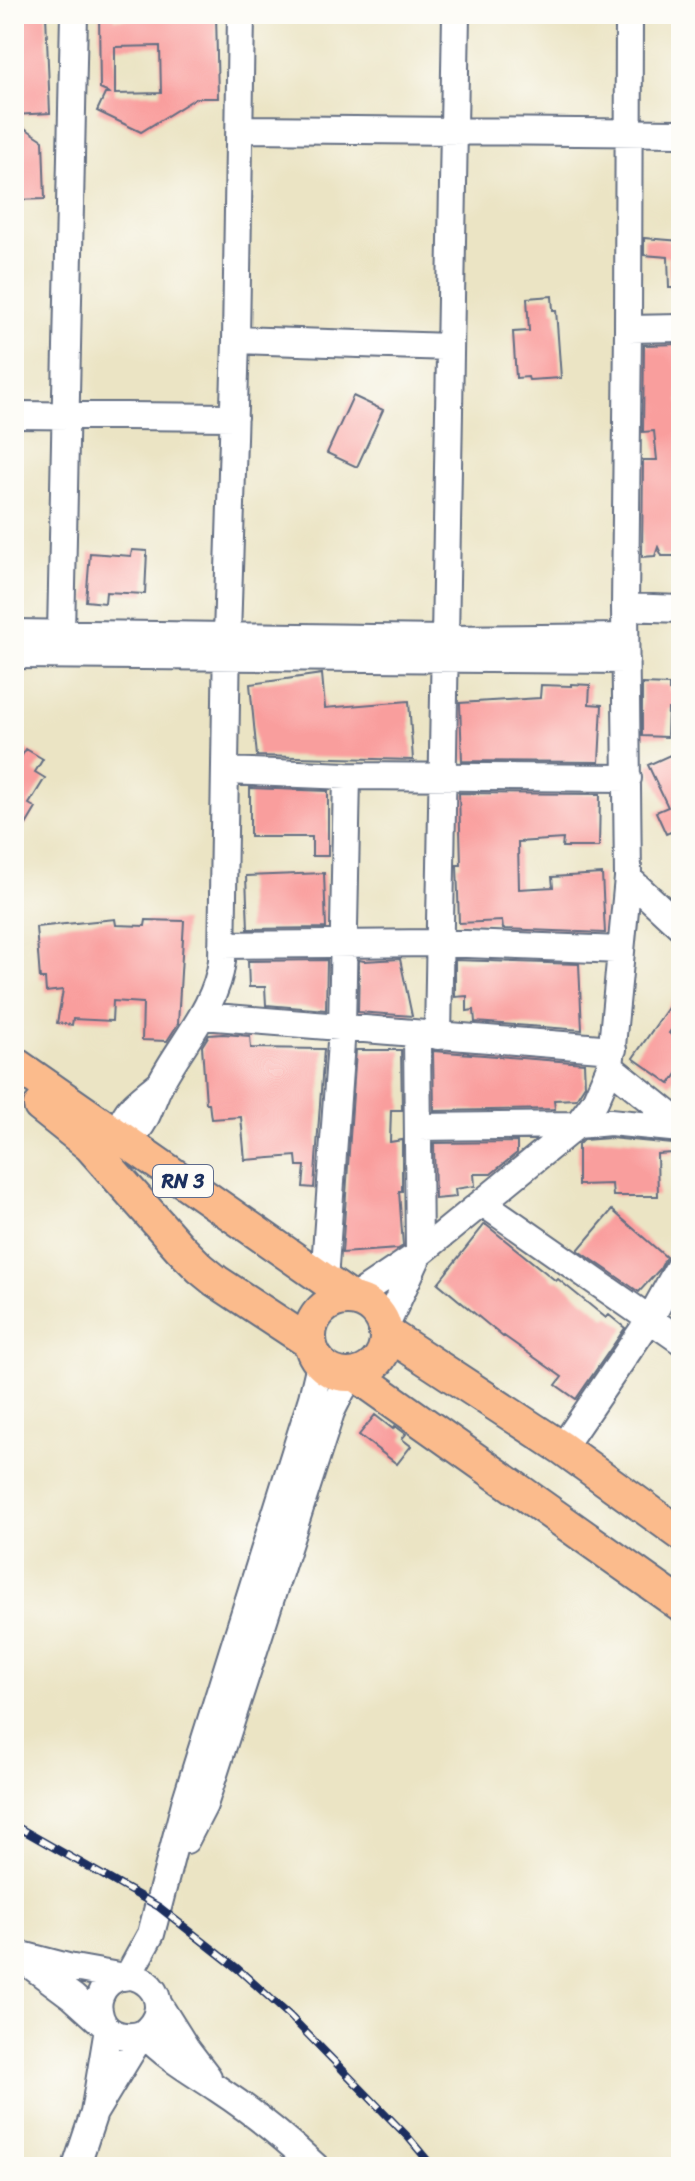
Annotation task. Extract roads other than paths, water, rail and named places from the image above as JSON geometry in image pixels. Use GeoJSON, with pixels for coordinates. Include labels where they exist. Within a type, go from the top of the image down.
{"type":"FeatureCollection","features":[{"type":"Feature","properties":{"kind":"main road","name":"RN 3"},"geometry":{"type":"LineString","coordinates":[[14,1063],[113,1149],[181,1249],[200,1268],[315,1354]]}},
{"type":"Feature","properties":{"kind":"main road","name":"RN 3"},"geometry":{"type":"LineString","coordinates":[[14,1088],[72,1130],[113,1149],[352,1299]]}},
{"type":"Feature","properties":{"kind":"main road"},"geometry":{"type":"LineString","coordinates":[[352,1299],[373,1309],[381,1318],[385,1344],[376,1363],[367,1371],[355,1375],[335,1374],[315,1354],[310,1331],[313,1320],[329,1304],[352,1299]]}},
{"type":"Feature","properties":{"kind":"main road"},"geometry":{"type":"LineString","coordinates":[[385,1330],[562,1448],[681,1534]]}},
{"type":"Feature","properties":{"kind":"main road"},"geometry":{"type":"LineString","coordinates":[[355,1375],[681,1605]]}},
{"type":"Feature","properties":{"kind":"street"},"geometry":{"type":"LineString","coordinates":[[61,633],[74,14]]}},
{"type":"Feature","properties":{"kind":"street"},"geometry":{"type":"LineString","coordinates":[[113,1149],[124,1115],[160,1083],[203,1016],[220,976],[241,14]]}},
{"type":"Feature","properties":{"kind":"street"},"geometry":{"type":"LineString","coordinates":[[385,1330],[419,1254],[418,1127],[439,943],[456,14]]}},
{"type":"Feature","properties":{"kind":"street"},"geometry":{"type":"LineString","coordinates":[[352,1299],[419,1254],[577,1125],[595,1101],[611,1058],[628,878],[625,607],[629,14]]}},
{"type":"Feature","properties":{"kind":"street"},"geometry":{"type":"LineString","coordinates":[[240,129],[681,133]]}},
{"type":"Feature","properties":{"kind":"street"},"geometry":{"type":"LineString","coordinates":[[628,329],[681,328]]}},
{"type":"Feature","properties":{"kind":"street"},"geometry":{"type":"LineString","coordinates":[[236,340],[450,347]]}},
{"type":"Feature","properties":{"kind":"street"},"geometry":{"type":"LineString","coordinates":[[14,415],[234,417]]}},
{"type":"Feature","properties":{"kind":"street"},"geometry":{"type":"LineString","coordinates":[[625,607],[681,609]]}},
{"type":"Feature","properties":{"kind":"street"},"geometry":{"type":"LineString","coordinates":[[14,633],[61,633],[227,646]]}},
{"type":"Feature","properties":{"kind":"street"},"geometry":{"type":"LineString","coordinates":[[14,655],[227,646],[626,648]]}},
{"type":"Feature","properties":{"kind":"street"},"geometry":{"type":"LineString","coordinates":[[226,771],[347,776],[628,778]]}},
{"type":"Feature","properties":{"kind":"street"},"geometry":{"type":"LineString","coordinates":[[324,1280],[342,1028],[347,776]]}},
{"type":"Feature","properties":{"kind":"street"},"geometry":{"type":"LineString","coordinates":[[628,878],[681,927]]}},
{"type":"Feature","properties":{"kind":"street"},"geometry":{"type":"LineString","coordinates":[[222,945],[439,943],[621,950]]}},
{"type":"Feature","properties":{"kind":"street"},"geometry":{"type":"LineString","coordinates":[[203,1016],[427,1035],[611,1058],[681,1126]]}},
{"type":"Feature","properties":{"kind":"street"},"geometry":{"type":"LineString","coordinates":[[418,1127],[610,1122],[681,1126]]}},
{"type":"Feature","properties":{"kind":"street"},"geometry":{"type":"LineString","coordinates":[[483,1203],[681,1341]]}},
{"type":"Feature","properties":{"kind":"street"},"geometry":{"type":"LineString","coordinates":[[562,1448],[650,1319],[681,1263]]}},
{"type":"Feature","properties":{"kind":"street"},"geometry":{"type":"LineString","coordinates":[[94,2113],[157,2015],[140,1985],[151,1934],[185,1803],[307,1413],[315,1354]]}},
{"type":"Feature","properties":{"kind":"street"},"geometry":{"type":"LineString","coordinates":[[163,1886],[204,1805],[331,1412],[342,1390],[355,1375]]}},
{"type":"Feature","properties":{"kind":"street"},"geometry":{"type":"LineString","coordinates":[[14,1953],[140,1985],[218,2089]]}},
{"type":"Feature","properties":{"kind":"street"},"geometry":{"type":"LineString","coordinates":[[14,1953],[73,1997],[106,2027],[124,2037],[142,2034]]}},
{"type":"Feature","properties":{"kind":"street"},"geometry":{"type":"LineString","coordinates":[[76,2167],[94,2113],[106,2027],[99,2015],[100,1994],[114,1979],[140,1985]]}},
{"type":"Feature","properties":{"kind":"street"},"geometry":{"type":"LineString","coordinates":[[142,2034],[167,2056],[281,2134],[316,2167]]}},
{"type":"Feature","properties":{"kind":"railway"},"geometry":{"type":"LineString","coordinates":[[14,1825],[159,1907],[238,1969],[290,2016],[408,2137],[433,2167]]}}]}
